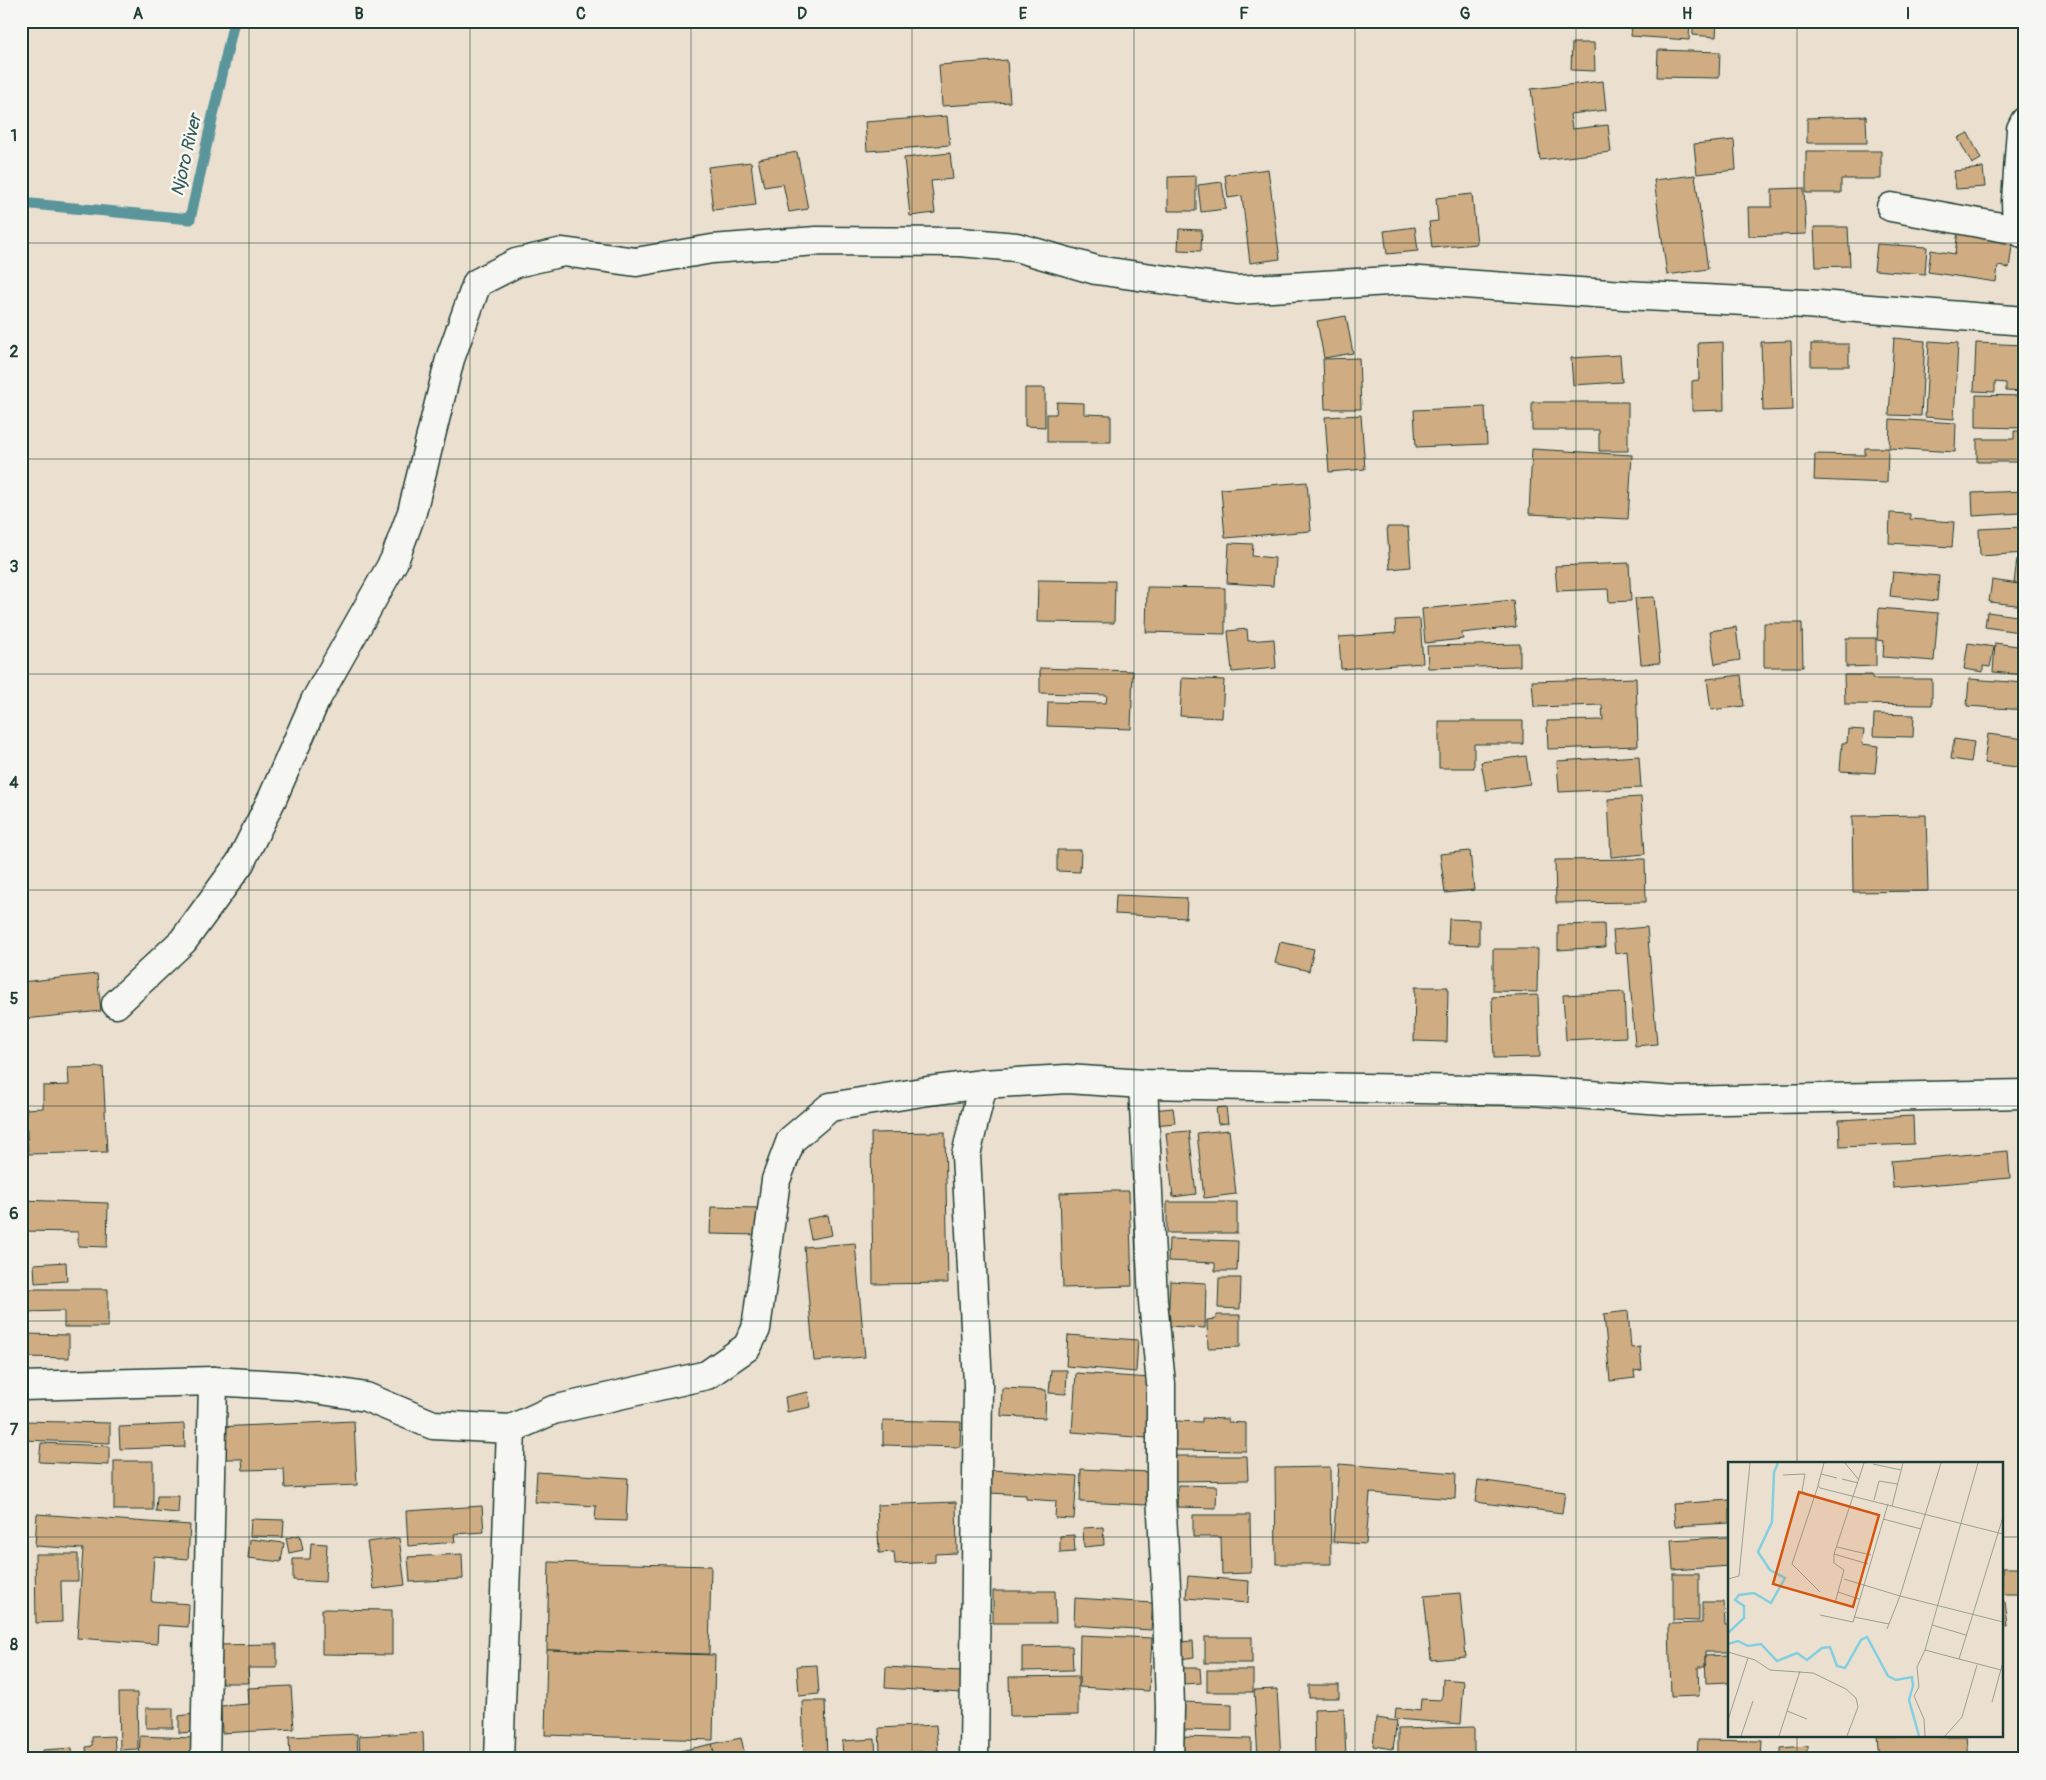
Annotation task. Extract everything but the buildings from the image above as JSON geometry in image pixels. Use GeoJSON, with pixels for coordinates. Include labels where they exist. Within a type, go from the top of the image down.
{"type":"FeatureCollection","features":[{"type":"Feature","properties":{"kind":"street"},"geometry":{"type":"LineString","coordinates":[[1891,208],[2021,233],[2016,201],[2021,129],[2025,121]]}},
{"type":"Feature","properties":{"kind":"street"},"geometry":{"type":"LineString","coordinates":[[116,1004],[183,941],[240,863],[273,797],[315,701],[394,561],[412,512],[450,359],[477,283],[516,263],[563,252],[636,262],[712,249],[816,241],[960,242],[1016,247],[1096,270],[1237,290],[1406,280],[1624,295],[1806,304],[2025,321]]}},
{"type":"Feature","properties":{"kind":"street"},"geometry":{"type":"LineString","coordinates":[[21,1386],[213,1381],[297,1386],[366,1396],[433,1425],[511,1429],[553,1410],[707,1375],[747,1347],[756,1329],[776,1180],[791,1140],[830,1107],[928,1091],[983,1084],[1067,1079],[1143,1084],[1532,1091],[1677,1100],[2025,1094]]}},
{"type":"Feature","properties":{"kind":"street"},"geometry":{"type":"LineString","coordinates":[[974,1759],[978,1384],[966,1155],[983,1084]]}},
{"type":"Feature","properties":{"kind":"street"},"geometry":{"type":"LineString","coordinates":[[1143,1084],[1153,1301],[1161,1384],[1161,1496],[1167,1613],[1169,1759]]}},
{"type":"Feature","properties":{"kind":"street"},"geometry":{"type":"LineString","coordinates":[[205,1759],[213,1381]]}},
{"type":"Feature","properties":{"kind":"street"},"geometry":{"type":"LineString","coordinates":[[499,1759],[511,1429]]}},
{"type":"Feature","properties":{"kind":"waterway","name":"Njoro River"},"geometry":{"type":"LineString","coordinates":[[21,203],[190,219],[234,21]]}}]}
